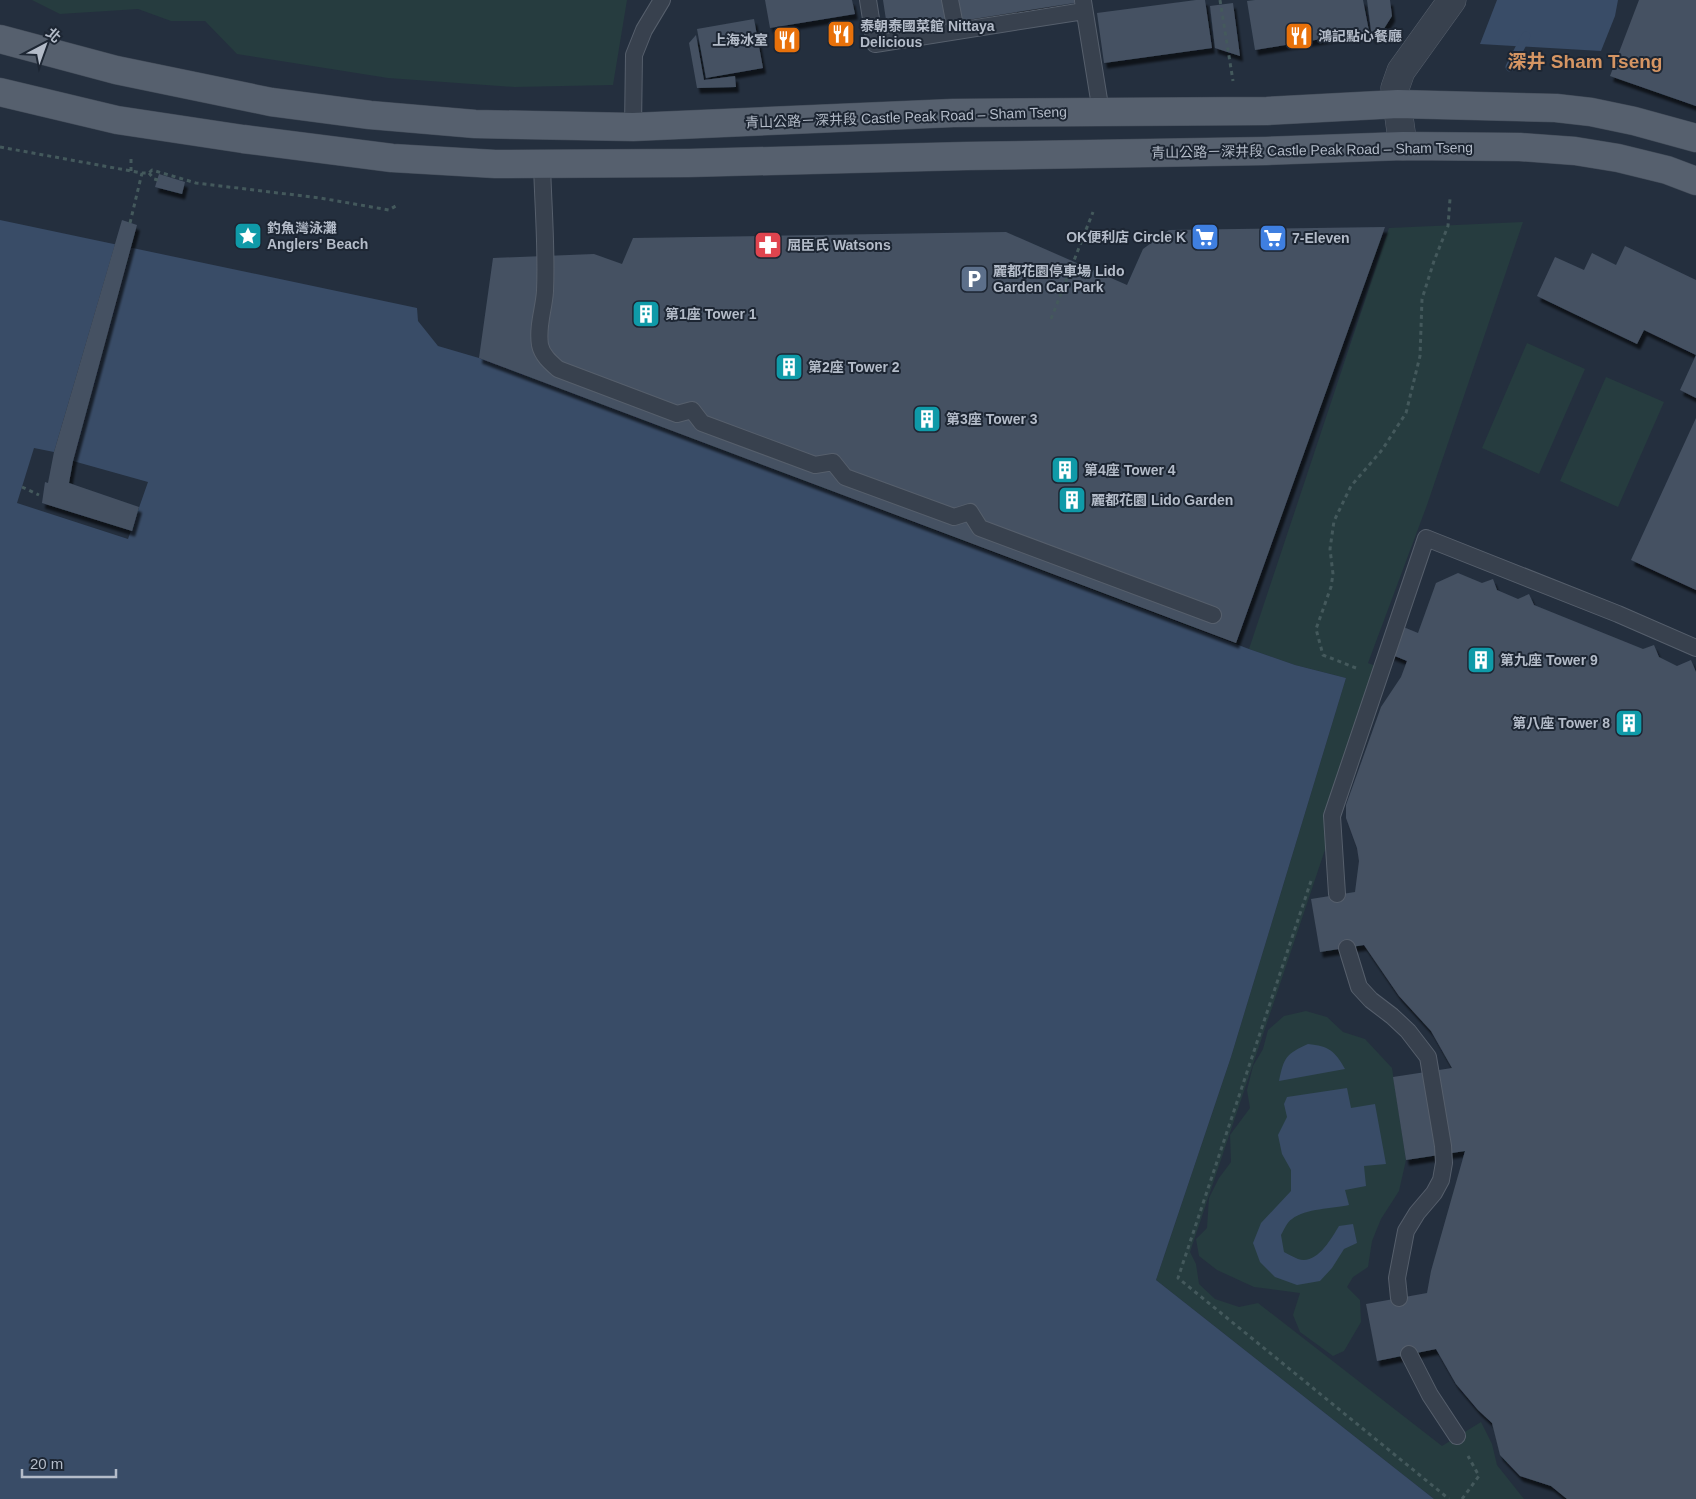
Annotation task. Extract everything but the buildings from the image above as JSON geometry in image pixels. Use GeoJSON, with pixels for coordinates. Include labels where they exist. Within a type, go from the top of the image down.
{"type":"FeatureCollection","features":[{"type":"Feature","properties":{"kind":"main road","name":"青山公路－深井段 Castle Peak Road – Sham Tseng"},"geometry":{"type":"LineString","coordinates":[[0,39],[116,70],[271,102],[370,115],[474,124],[632,127],[953,113],[1266,110],[1398,104],[1556,108],[1592,112],[1696,138]]}},
{"type":"Feature","properties":{"kind":"main road","name":"青山公路－深井段 Castle Peak Road – Sham Tseng"},"geometry":{"type":"LineString","coordinates":[[0,92],[117,120],[243,139],[392,158],[495,164],[689,163],[1266,151],[1403,146],[1520,147],[1575,151],[1618,158],[1667,170],[1696,181]]}},
{"type":"Feature","properties":{"kind":"street"},"geometry":{"type":"LineString","coordinates":[[1403,146],[1396,88],[1401,71],[1452,0]]}},
{"type":"Feature","properties":{"kind":"lane"},"geometry":{"type":"LineString","coordinates":[[632,127],[634,55],[644,30],[662,0]]}},
{"type":"Feature","properties":{"kind":"lane"},"geometry":{"type":"LineString","coordinates":[[868,0],[875,44],[956,31],[1083,5],[1101,112]]}},
{"type":"Feature","properties":{"kind":"lane"},"geometry":{"type":"LineString","coordinates":[[950,0],[956,31]]}},
{"type":"Feature","properties":{"kind":"lane"},"geometry":{"type":"LineString","coordinates":[[542,163],[545,293],[540,325],[540,345],[544,356],[558,369],[677,414],[692,410],[702,423],[816,465],[833,462],[846,477],[954,517],[970,512],[980,528],[1213,615]]}},
{"type":"Feature","properties":{"kind":"lane"},"geometry":{"type":"LineString","coordinates":[[1337,894],[1332,816],[1426,538],[1618,614],[1696,648]]}},
{"type":"Feature","properties":{"kind":"lane"},"geometry":{"type":"LineString","coordinates":[[1347,948],[1360,987],[1371,1000],[1408,1031],[1428,1057],[1443,1146],[1444,1162],[1441,1180],[1434,1193],[1417,1213],[1406,1231],[1397,1278],[1399,1298]]}},
{"type":"Feature","properties":{"kind":"lane"},"geometry":{"type":"LineString","coordinates":[[1409,1354],[1430,1395],[1457,1436]]}},
{"type":"Feature","properties":{"kind":"path"},"geometry":{"type":"LineString","coordinates":[[1220,0],[1234,86]]}},
{"type":"Feature","properties":{"kind":"path"},"geometry":{"type":"LineString","coordinates":[[0,147],[142,173],[148,173],[152,170],[196,183],[320,198],[389,210],[399,204]]}},
{"type":"Feature","properties":{"kind":"path"},"geometry":{"type":"LineString","coordinates":[[131,158],[131,171]]}},
{"type":"Feature","properties":{"kind":"path"},"geometry":{"type":"LineString","coordinates":[[130,223],[142,173]]}},
{"type":"Feature","properties":{"kind":"path"},"geometry":{"type":"LineString","coordinates":[[148,173],[158,180]]}},
{"type":"Feature","properties":{"kind":"path"},"geometry":{"type":"LineString","coordinates":[[1379,677],[1323,655],[1316,629],[1331,587],[1333,574],[1330,549],[1334,520],[1351,486],[1382,450],[1406,413],[1420,356],[1422,299],[1448,226],[1450,199]]}},
{"type":"Feature","properties":{"kind":"path"},"geometry":{"type":"LineString","coordinates":[[1050,319],[1093,212]]}},
{"type":"Feature","properties":{"kind":"path"},"geometry":{"type":"LineString","coordinates":[[22,487],[39,495]]}},
{"type":"Feature","properties":{"kind":"path"},"geometry":{"type":"LineString","coordinates":[[1313,873],[1178,1278],[1449,1499]]}},
{"type":"Feature","properties":{"kind":"path"},"geometry":{"type":"LineString","coordinates":[[1457,1436],[1480,1476],[1462,1499]]}},
{"type":"Feature","properties":{"kind":"green space"},"geometry":{"type":"Polygon","coordinates":[[[32,0],[627,0],[613,85],[514,87],[388,78],[237,54],[205,21],[171,21],[138,9],[60,14],[32,0]]]}},
{"type":"Feature","properties":{"kind":"green space"},"geometry":{"type":"Polygon","coordinates":[[[1523,222],[1427,505],[1368,663],[1389,671],[1335,820],[1190,1252],[1196,1264],[1199,1284],[1215,1299],[1239,1307],[1258,1303],[1442,1446],[1481,1422],[1492,1444],[1497,1465],[1524,1499],[1434,1499],[1156,1280],[1231,1057],[1346,678],[1295,665],[1249,649],[1389,228],[1523,222]]]}},
{"type":"Feature","properties":{"kind":"green space"},"geometry":{"type":"Polygon","coordinates":[[[1527,343],[1585,369],[1539,474],[1482,448],[1527,343]]]}},
{"type":"Feature","properties":{"kind":"green space"},"geometry":{"type":"Polygon","coordinates":[[[1606,377],[1664,402],[1618,507],[1560,481],[1606,377]]]}},
{"type":"Feature","properties":{"kind":"green space"},"geometry":{"type":"Polygon","coordinates":[[[1306,1011],[1327,1017],[1343,1032],[1365,1039],[1392,1068],[1406,1160],[1399,1191],[1381,1219],[1372,1241],[1368,1267],[1353,1277],[1347,1287],[1360,1300],[1361,1322],[1344,1351],[1333,1356],[1300,1332],[1293,1315],[1300,1293],[1254,1287],[1217,1270],[1199,1256],[1196,1239],[1207,1228],[1209,1198],[1219,1178],[1231,1162],[1230,1135],[1250,1108],[1247,1090],[1253,1066],[1263,1049],[1268,1030],[1284,1016],[1306,1011]]]}},
{"type":"Feature","properties":{"kind":"water"},"geometry":{"type":"Polygon","coordinates":[[[1497,0],[1618,0],[1615,16],[1601,51],[1480,44],[1497,0]]]}},
{"type":"Feature","properties":{"kind":"water"},"geometry":{"type":"Polygon","coordinates":[[[0,220],[417,308],[418,321],[438,346],[479,358],[1249,649],[1295,665],[1346,678],[1231,1057],[1156,1280],[1434,1499],[0,1499],[0,220]]]}},
{"type":"Feature","properties":{"kind":"water"},"geometry":{"type":"Polygon","coordinates":[[[1308,1044],[1331,1050],[1345,1069],[1279,1081],[1287,1057],[1308,1044]]]}},
{"type":"Feature","properties":{"kind":"water"},"geometry":{"type":"Polygon","coordinates":[[[1347,1088],[1351,1108],[1375,1104],[1386,1164],[1364,1166],[1366,1186],[1345,1190],[1349,1205],[1304,1213],[1298,1215],[1287,1224],[1281,1235],[1284,1252],[1298,1259],[1305,1260],[1317,1255],[1328,1244],[1339,1226],[1353,1224],[1357,1243],[1344,1249],[1332,1268],[1320,1281],[1297,1285],[1275,1277],[1260,1262],[1253,1243],[1261,1223],[1291,1191],[1291,1170],[1282,1154],[1278,1135],[1287,1117],[1284,1104],[1287,1097],[1347,1088]]]}},
{"type":"Feature","properties":{"kind":"pier"},"geometry":{"type":"Polygon","coordinates":[[[116,241],[132,245],[73,461],[148,482],[128,539],[17,503],[34,448],[54,452],[116,241]]]}},
{"type":"Feature","properties":{"kind":"waterway"},"geometry":{"type":"LineString","coordinates":[[1510,67],[1526,36]]}},
{"type":"Feature","properties":{"kind":"place","name":"泰朝泰國菜館 Nittaya Delicious"},"geometry":{"type":"Point","coordinates":[841,34]}},
{"type":"Feature","properties":{"kind":"place","name":"鴻記點心餐廳"},"geometry":{"type":"Point","coordinates":[1299,36]}},
{"type":"Feature","properties":{"kind":"place","name":"上海冰室"},"geometry":{"type":"Point","coordinates":[787,40]}},
{"type":"Feature","properties":{"kind":"place","name":"釣魚灣泳灘 Anglers' Beach"},"geometry":{"type":"Point","coordinates":[248,236]}},
{"type":"Feature","properties":{"kind":"place","name":"OK便利店 Circle K"},"geometry":{"type":"Point","coordinates":[1205,237]}},
{"type":"Feature","properties":{"kind":"place","name":"7-Eleven"},"geometry":{"type":"Point","coordinates":[1273,238]}},
{"type":"Feature","properties":{"kind":"place","name":"屈臣氏 Watsons"},"geometry":{"type":"Point","coordinates":[768,245]}},
{"type":"Feature","properties":{"kind":"place","name":"麗都花園停車場 Lido Garden Car Park"},"geometry":{"type":"Point","coordinates":[974,279]}},
{"type":"Feature","properties":{"kind":"place","name":"第1座 Tower 1"},"geometry":{"type":"Point","coordinates":[646,314]}},
{"type":"Feature","properties":{"kind":"place","name":"第2座 Tower 2"},"geometry":{"type":"Point","coordinates":[789,367]}},
{"type":"Feature","properties":{"kind":"place","name":"第3座 Tower 3"},"geometry":{"type":"Point","coordinates":[927,419]}},
{"type":"Feature","properties":{"kind":"place","name":"第4座 Tower 4"},"geometry":{"type":"Point","coordinates":[1065,470]}},
{"type":"Feature","properties":{"kind":"place","name":"麗都花園 Lido Garden"},"geometry":{"type":"Point","coordinates":[1072,500]}},
{"type":"Feature","properties":{"kind":"place","name":"第九座 Tower 9"},"geometry":{"type":"Point","coordinates":[1481,660]}},
{"type":"Feature","properties":{"kind":"place","name":"第八座 Tower 8"},"geometry":{"type":"Point","coordinates":[1629,723]}},
{"type":"Feature","properties":{"kind":"district","name":"深井 Sham Tseng"},"geometry":{"type":"Point","coordinates":[1585,61]}}]}
